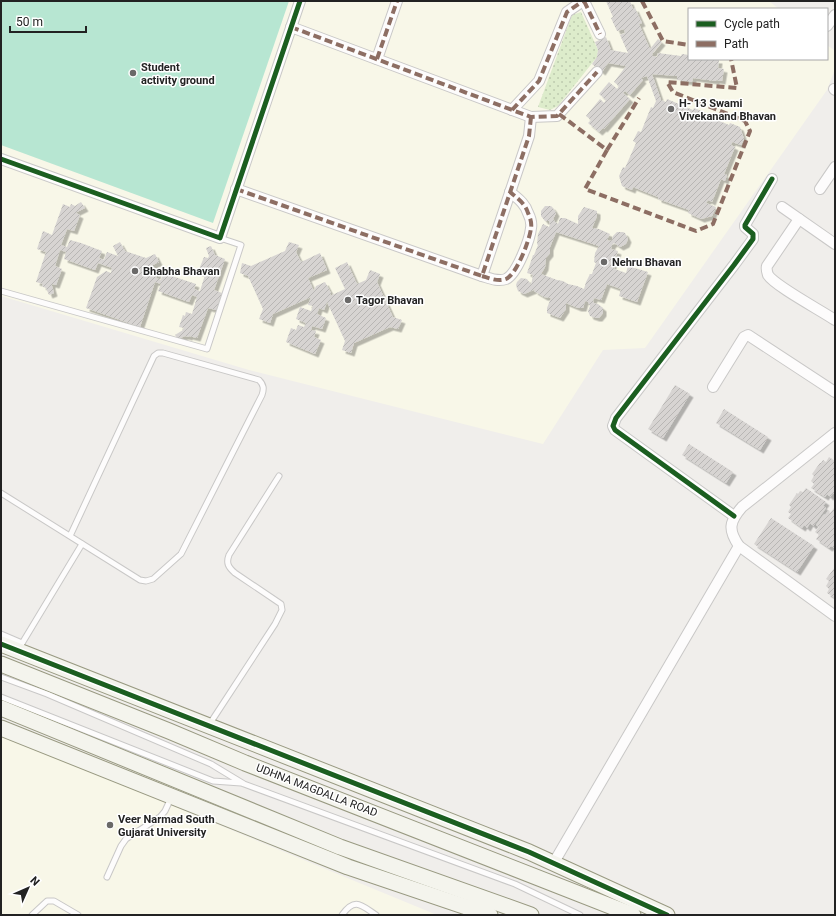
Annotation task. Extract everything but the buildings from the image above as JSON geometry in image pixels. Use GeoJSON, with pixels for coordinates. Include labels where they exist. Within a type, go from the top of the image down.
{"type":"FeatureCollection","features":[{"type":"Feature","properties":{"kind":"main road"},"geometry":{"type":"LineString","coordinates":[[1,644],[20,647],[209,726],[529,852],[666,915]]}},
{"type":"Feature","properties":{"kind":"main road","name":"UDHNA MAGDALLA ROAD"},"geometry":{"type":"LineString","coordinates":[[1,664],[633,915]]}},
{"type":"Feature","properties":{"kind":"main road"},"geometry":{"type":"LineString","coordinates":[[1,708],[340,847],[531,915]]}},
{"type":"Feature","properties":{"kind":"main road"},"geometry":{"type":"LineString","coordinates":[[1,728],[348,867],[490,915]]}},
{"type":"Feature","properties":{"kind":"main road"},"geometry":{"type":"LineString","coordinates":[[299,783],[323,770]]}},
{"type":"Feature","properties":{"kind":"street"},"geometry":{"type":"LineString","coordinates":[[1,159],[220,238],[300,1]]}},
{"type":"Feature","properties":{"kind":"street"},"geometry":{"type":"LineString","coordinates":[[377,59],[397,1]]}},
{"type":"Feature","properties":{"kind":"street"},"geometry":{"type":"LineString","coordinates":[[512,110],[539,82],[567,12],[584,1],[600,34]]}},
{"type":"Feature","properties":{"kind":"street"},"geometry":{"type":"LineString","coordinates":[[828,25],[835,15]]}},
{"type":"Feature","properties":{"kind":"street"},"geometry":{"type":"LineString","coordinates":[[291,27],[531,117],[557,116],[597,72]]}},
{"type":"Feature","properties":{"kind":"street"},"geometry":{"type":"LineString","coordinates":[[482,276],[529,136],[531,117]]}},
{"type":"Feature","properties":{"kind":"street"},"geometry":{"type":"LineString","coordinates":[[820,189],[835,167]]}},
{"type":"Feature","properties":{"kind":"street"},"geometry":{"type":"LineString","coordinates":[[734,516],[615,430],[613,426],[616,418],[753,239],[753,234],[745,227],[745,225],[772,179]]}},
{"type":"Feature","properties":{"kind":"street"},"geometry":{"type":"LineString","coordinates":[[236,189],[482,276],[500,280],[507,278],[514,273],[520,262],[531,228],[528,211],[524,205],[510,192]]}},
{"type":"Feature","properties":{"kind":"street"},"geometry":{"type":"LineString","coordinates":[[782,207],[835,244]]}},
{"type":"Feature","properties":{"kind":"street"},"geometry":{"type":"LineString","coordinates":[[799,219],[767,266],[766,270],[768,275],[778,284],[835,320]]}},
{"type":"Feature","properties":{"kind":"street"},"geometry":{"type":"LineString","coordinates":[[713,387],[744,337],[748,335],[835,392]]}},
{"type":"Feature","properties":{"kind":"street"},"geometry":{"type":"LineString","coordinates":[[835,433],[742,507],[734,516],[731,524],[732,535],[739,546],[835,616]]}},
{"type":"Feature","properties":{"kind":"street"},"geometry":{"type":"LineString","coordinates":[[553,864],[739,546]]}},
{"type":"Feature","properties":{"kind":"lane"},"geometry":{"type":"LineString","coordinates":[[1,291],[207,349],[241,245],[220,238]]}},
{"type":"Feature","properties":{"kind":"lane"},"geometry":{"type":"LineString","coordinates":[[1,493],[140,580],[146,581],[153,579],[181,554],[262,395],[264,390],[263,384],[260,380],[164,353],[158,353],[154,356],[70,536]]}},
{"type":"Feature","properties":{"kind":"lane"},"geometry":{"type":"LineString","coordinates":[[209,726],[282,610],[281,604],[235,573],[229,568],[227,562],[229,555],[279,476]]}},
{"type":"Feature","properties":{"kind":"lane"},"geometry":{"type":"LineString","coordinates":[[1,634],[20,647],[82,544]]}},
{"type":"Feature","properties":{"kind":"lane"},"geometry":{"type":"LineString","coordinates":[[1,677],[47,694],[211,764],[244,784],[515,884],[580,915]]}},
{"type":"Feature","properties":{"kind":"lane"},"geometry":{"type":"LineString","coordinates":[[1,697],[212,781],[244,784]]}},
{"type":"Feature","properties":{"kind":"lane"},"geometry":{"type":"LineString","coordinates":[[107,877],[121,846],[126,839],[160,817],[165,811],[172,797]]}},
{"type":"Feature","properties":{"kind":"lane"},"geometry":{"type":"LineString","coordinates":[[32,915],[47,901],[54,901],[78,915]]}},
{"type":"Feature","properties":{"kind":"lane"},"geometry":{"type":"LineString","coordinates":[[342,915],[351,905],[360,904],[376,915]]}},
{"type":"Feature","properties":{"kind":"shaded area"},"geometry":{"type":"Polygon","coordinates":[[[1,1],[769,1],[778,8],[688,8],[688,60],[828,60],[828,46],[835,51],[835,69],[827,90],[645,348],[603,350],[543,444],[249,370],[1,296],[1,1]]]}},
{"type":"Feature","properties":{"kind":"shaded area","name":"Veer Narmad South Gujarat University"},"geometry":{"type":"Polygon","coordinates":[[[1,735],[437,915],[1,915],[1,735]]]}},
{"type":"Feature","properties":{"kind":"green space","name":"Student activity ground"},"geometry":{"type":"Polygon","coordinates":[[[1,1],[289,1],[213,223],[1,145],[1,1]]]}},
{"type":"Feature","properties":{"kind":"green space"},"geometry":{"type":"Polygon","coordinates":[[[581,12],[598,50],[597,57],[558,106],[550,110],[538,107],[572,15],[581,12]]]}},
{"type":"Feature","properties":{"kind":"marked path"},"geometry":{"type":"LineString","coordinates":[[377,59],[397,1]]}},
{"type":"Feature","properties":{"kind":"marked path"},"geometry":{"type":"LineString","coordinates":[[512,110],[539,81],[567,12],[583,1]]}},
{"type":"Feature","properties":{"kind":"marked path"},"geometry":{"type":"LineString","coordinates":[[584,1],[600,34]]}},
{"type":"Feature","properties":{"kind":"marked path"},"geometry":{"type":"LineString","coordinates":[[642,1],[663,41],[688,45]]}},
{"type":"Feature","properties":{"kind":"marked path"},"geometry":{"type":"LineString","coordinates":[[291,27],[531,117],[557,116],[597,72]]}},
{"type":"Feature","properties":{"kind":"marked path"},"geometry":{"type":"LineString","coordinates":[[559,114],[607,150],[585,189],[696,231],[713,224],[750,131],[745,121],[673,92],[667,82],[737,88],[731,60]]}},
{"type":"Feature","properties":{"kind":"marked path"},"geometry":{"type":"LineString","coordinates":[[607,150],[639,98]]}},
{"type":"Feature","properties":{"kind":"marked path"},"geometry":{"type":"LineString","coordinates":[[236,189],[482,276],[529,136],[531,117]]}},
{"type":"Feature","properties":{"kind":"marked path"},"geometry":{"type":"LineString","coordinates":[[482,276],[500,280],[506,279],[510,276],[518,264],[528,240],[531,222],[527,209],[510,192]]}},
{"type":"Feature","properties":{"kind":"cycle path"},"geometry":{"type":"LineString","coordinates":[[1,159],[220,238],[300,1]]}},
{"type":"Feature","properties":{"kind":"cycle path"},"geometry":{"type":"LineString","coordinates":[[734,516],[615,430],[613,426],[616,418],[753,239],[753,234],[745,227],[745,225],[772,179]]}},
{"type":"Feature","properties":{"kind":"cycle path"},"geometry":{"type":"LineString","coordinates":[[1,644],[529,852],[667,915]]}},
{"type":"Feature","properties":{"kind":"place","name":"Student activity ground"},"geometry":{"type":"Point","coordinates":[133,73]}},
{"type":"Feature","properties":{"kind":"place","name":"H- 13 Swami Vivekanand Bhavan"},"geometry":{"type":"Point","coordinates":[671,109]}},
{"type":"Feature","properties":{"kind":"place","name":"Nehru Bhavan"},"geometry":{"type":"Point","coordinates":[604,262]}},
{"type":"Feature","properties":{"kind":"place","name":"Bhabha Bhavan"},"geometry":{"type":"Point","coordinates":[135,271]}},
{"type":"Feature","properties":{"kind":"place","name":"Tagor Bhavan"},"geometry":{"type":"Point","coordinates":[348,300]}},
{"type":"Feature","properties":{"kind":"place","name":"Veer Narmad South Gujarat University"},"geometry":{"type":"Point","coordinates":[110,825]}}]}
